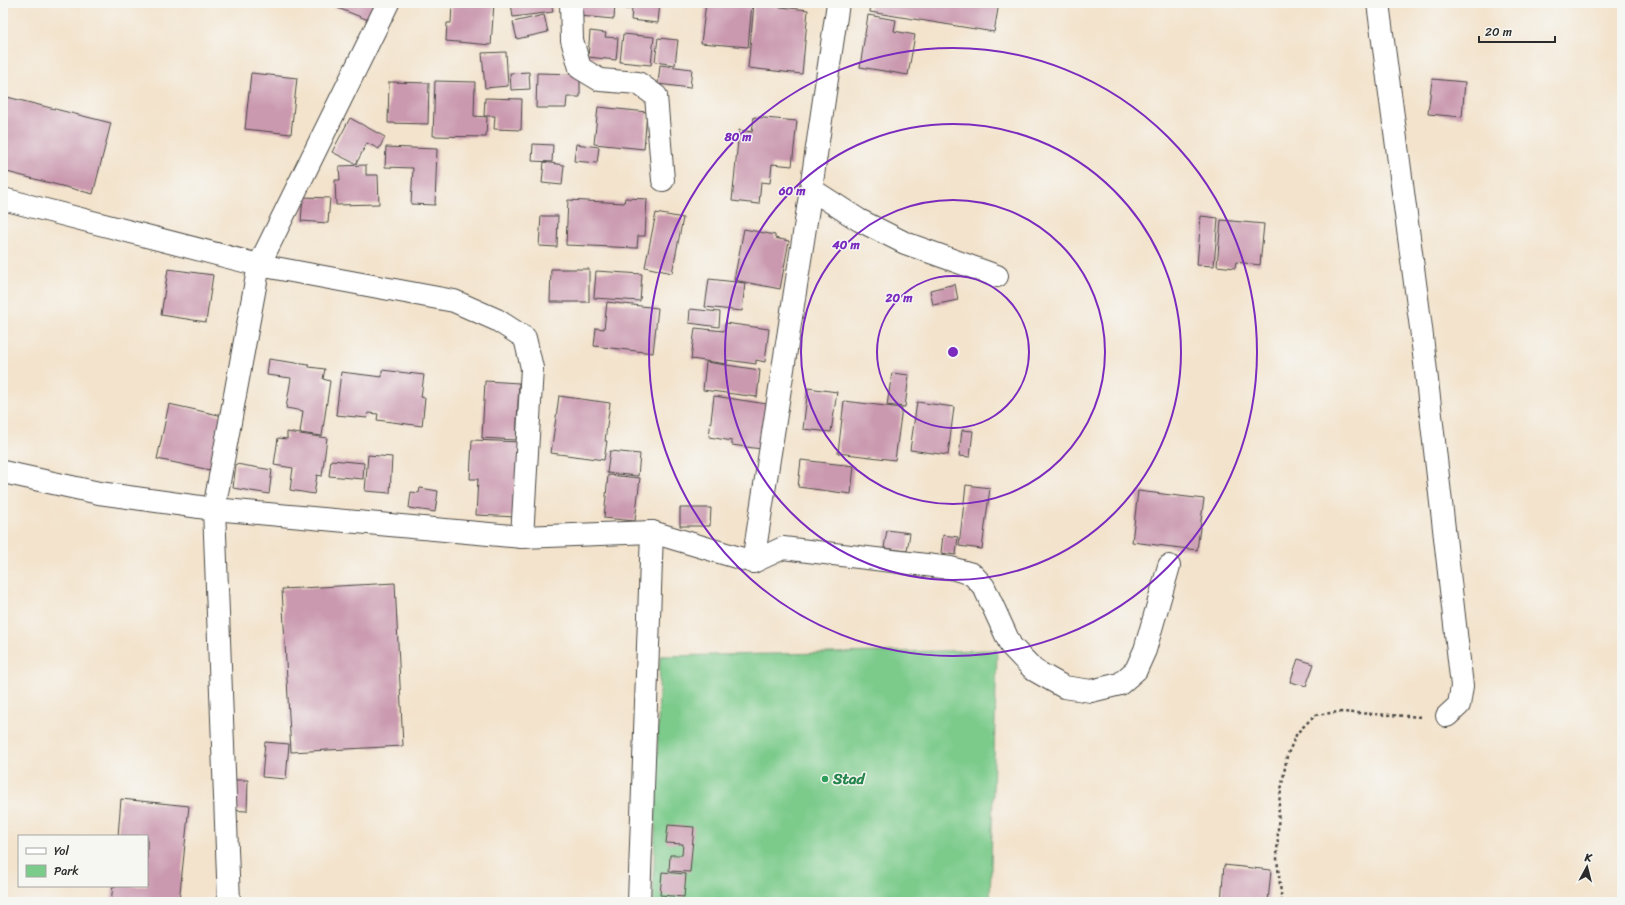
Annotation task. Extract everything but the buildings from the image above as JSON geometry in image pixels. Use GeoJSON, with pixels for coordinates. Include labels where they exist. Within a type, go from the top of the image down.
{"type":"FeatureCollection","features":[{"type":"Feature","properties":{"kind":"street"},"geometry":{"type":"LineString","coordinates":[[229,902],[214,509],[259,265],[388,3]]}},
{"type":"Feature","properties":{"kind":"street"},"geometry":{"type":"LineString","coordinates":[[572,3],[572,40],[580,68],[600,80],[638,83],[656,96],[663,180]]}},
{"type":"Feature","properties":{"kind":"street"},"geometry":{"type":"LineString","coordinates":[[754,562],[838,3]]}},
{"type":"Feature","properties":{"kind":"street"},"geometry":{"type":"LineString","coordinates":[[1378,3],[1421,328],[1462,686],[1459,705],[1447,716]]}},
{"type":"Feature","properties":{"kind":"street"},"geometry":{"type":"LineString","coordinates":[[811,189],[859,220],[905,243],[997,276]]}},
{"type":"Feature","properties":{"kind":"street"},"geometry":{"type":"LineString","coordinates":[[3,199],[259,265],[454,301],[497,320],[525,338],[532,368],[522,537]]}},
{"type":"Feature","properties":{"kind":"street"},"geometry":{"type":"LineString","coordinates":[[3,472],[99,493],[214,509],[522,537],[652,532],[754,562],[783,548],[951,568],[972,574],[984,587],[1011,646],[1034,670],[1064,687],[1091,691],[1120,684],[1136,670],[1146,650],[1169,566]]}},
{"type":"Feature","properties":{"kind":"street"},"geometry":{"type":"LineString","coordinates":[[639,902],[652,532]]}},
{"type":"Feature","properties":{"kind":"path"},"geometry":{"type":"LineString","coordinates":[[1282,902],[1277,859],[1279,802],[1287,756],[1297,733],[1315,715],[1339,712],[1427,718],[1447,716]]}},
{"type":"Feature","properties":{"kind":"green space","name":"Stad"},"geometry":{"type":"Polygon","coordinates":[[[997,650],[990,902],[653,902],[660,656],[997,650]]]}},
{"type":"Feature","properties":{"kind":"place","name":"Stad"},"geometry":{"type":"Point","coordinates":[825,779]}}]}
